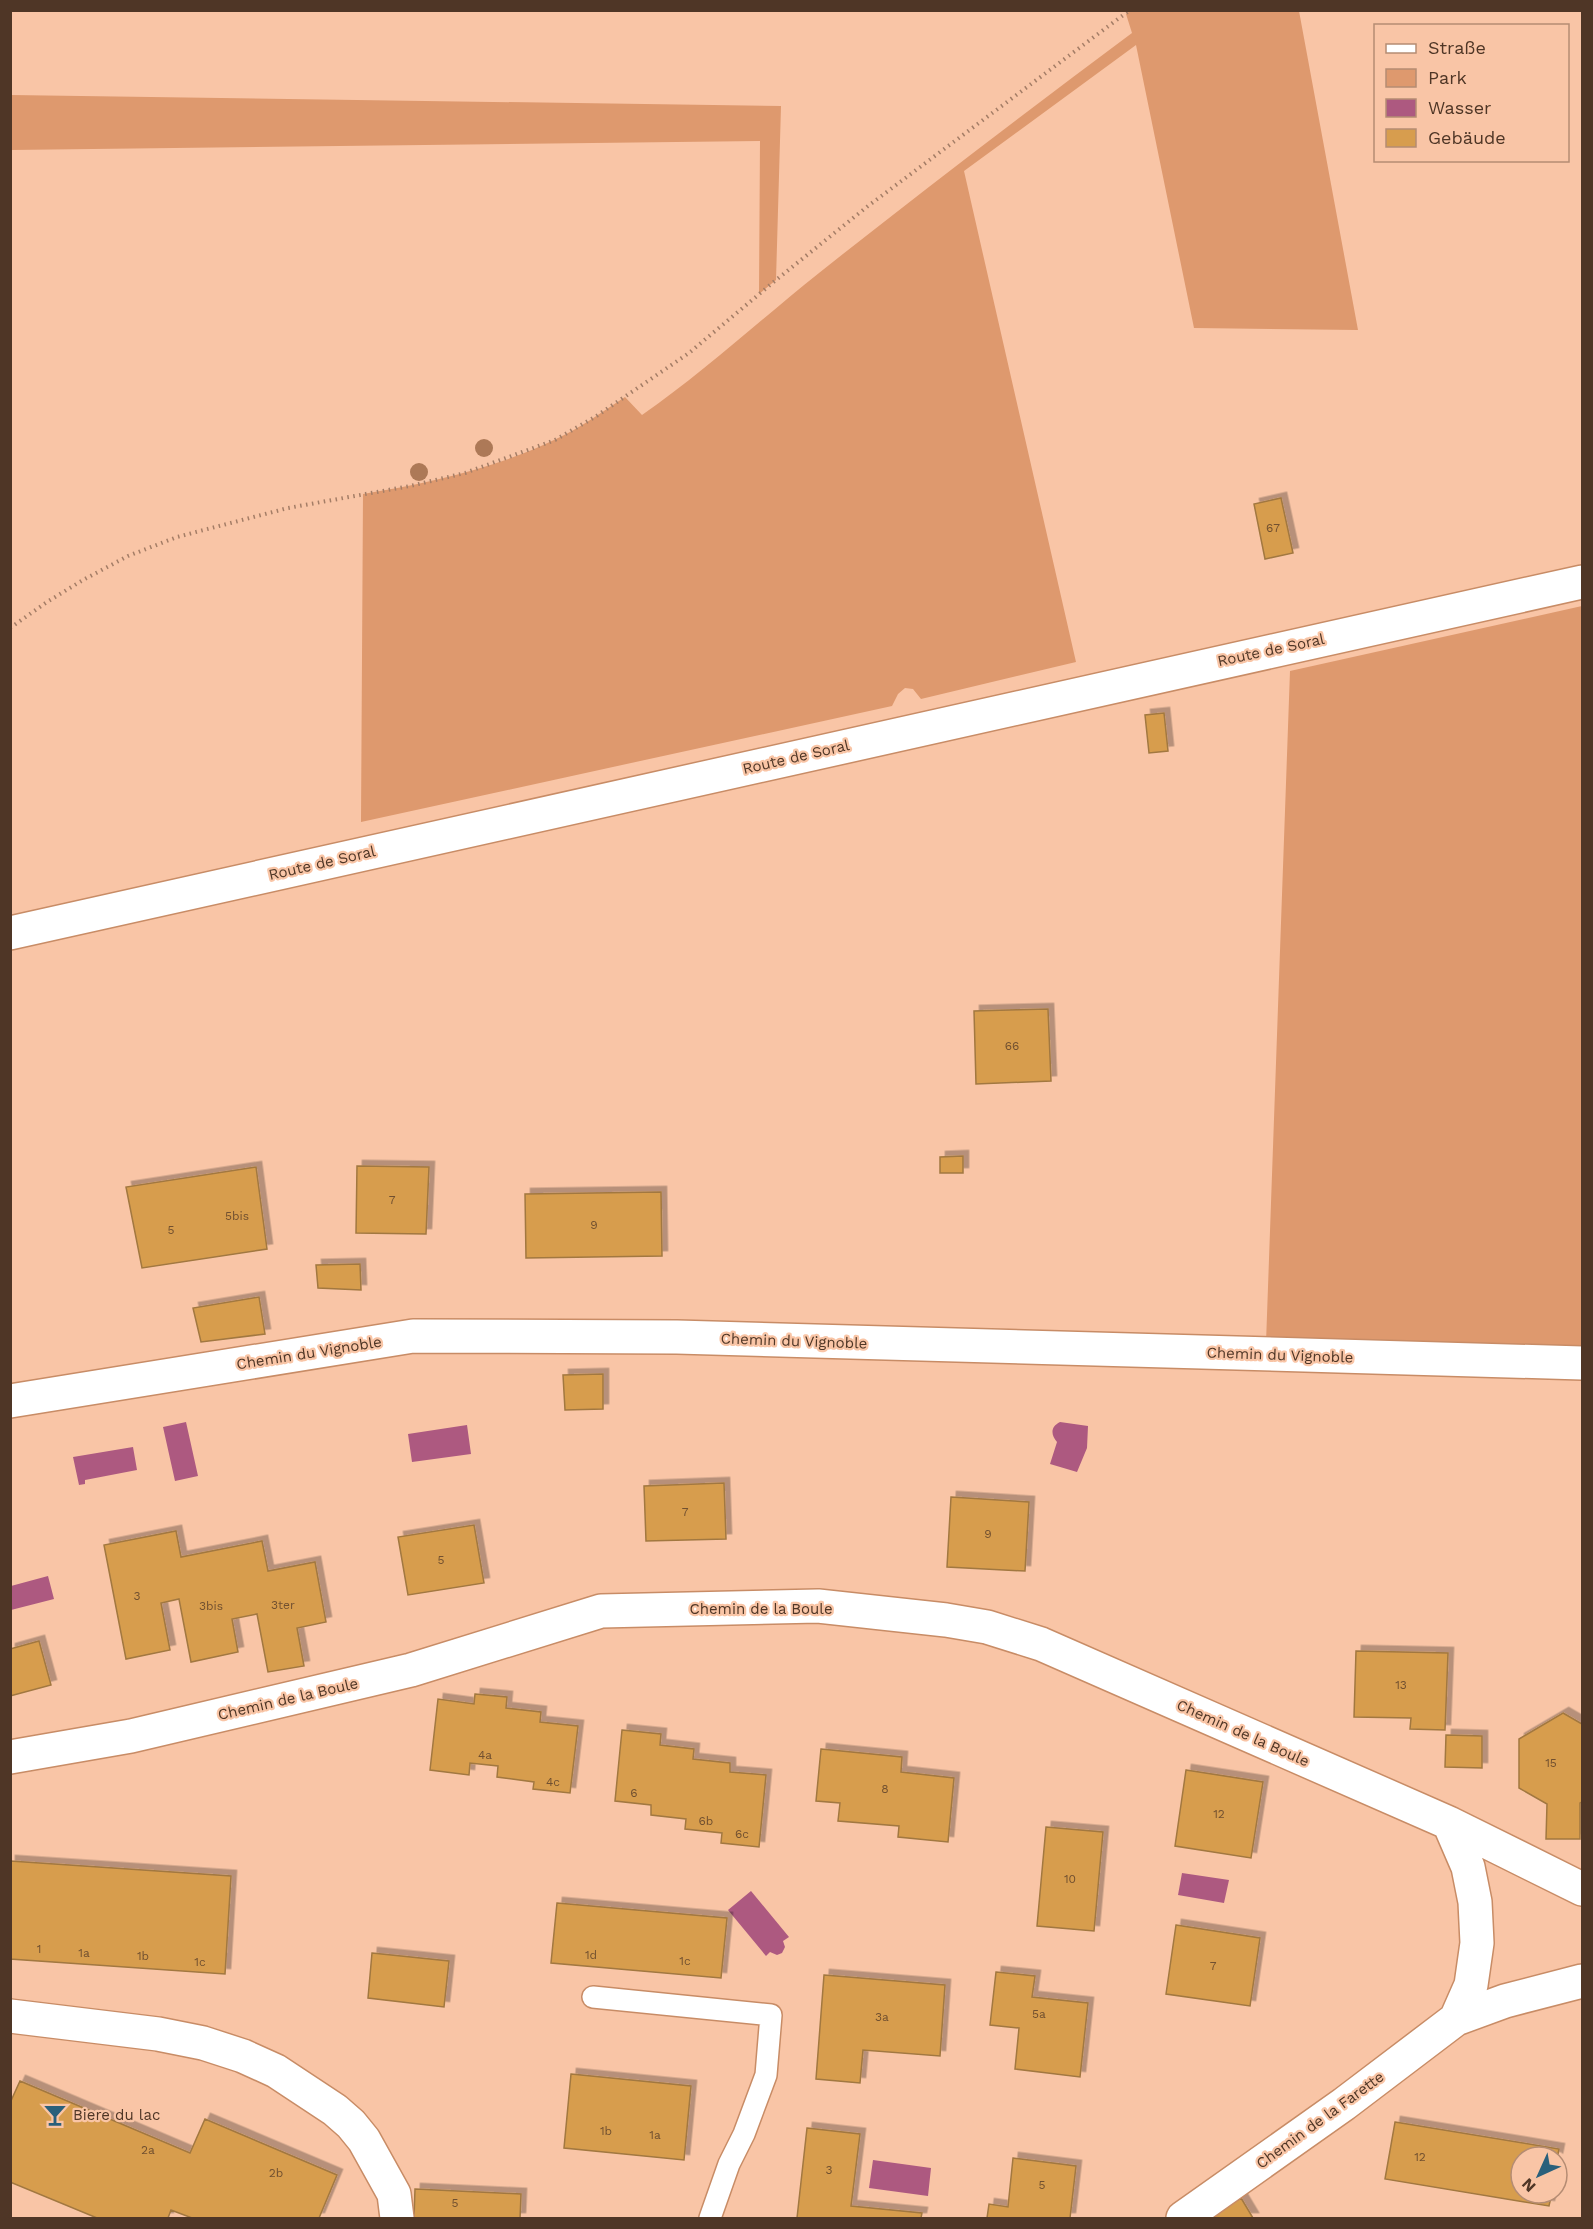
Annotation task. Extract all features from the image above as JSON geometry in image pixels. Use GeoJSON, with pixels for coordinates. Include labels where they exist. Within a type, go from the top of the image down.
{"type":"FeatureCollection","features":[{"type":"Feature","properties":{"kind":"street","name":"Route de Soral"},"geometry":{"type":"LineString","coordinates":[[10,933],[1582,582]]}},
{"type":"Feature","properties":{"kind":"street","name":"Chemin du Vignoble"},"geometry":{"type":"LineString","coordinates":[[10,1401],[413,1336],[677,1337],[1582,1363]]}},
{"type":"Feature","properties":{"kind":"street","name":"Chemin de la Boule"},"geometry":{"type":"LineString","coordinates":[[10,1757],[131,1736],[411,1670],[601,1611],[818,1606],[946,1620],[987,1627],[1041,1644],[1449,1823],[1582,1889]]}},
{"type":"Feature","properties":{"kind":"street","name":"Chemin de la Farette"},"geometry":{"type":"LineString","coordinates":[[1449,1823],[1468,1866],[1475,1902],[1477,1943],[1471,1985],[1456,2019]]}},
{"type":"Feature","properties":{"kind":"street","name":"Chemin de la Farette"},"geometry":{"type":"LineString","coordinates":[[1183,2218],[1344,2104],[1456,2019],[1504,2001],[1582,1981]]}},
{"type":"Feature","properties":{"kind":"street"},"geometry":{"type":"LineString","coordinates":[[10,2016],[158,2034],[203,2043],[243,2056],[276,2071],[335,2110],[357,2132],[394,2194],[397,2218]]}},
{"type":"Feature","properties":{"kind":"lane"},"geometry":{"type":"LineString","coordinates":[[593,1997],[771,2016],[766,2075],[744,2134],[729,2164],[710,2218]]}},
{"type":"Feature","properties":{"kind":"path"},"geometry":{"type":"LineString","coordinates":[[10,628],[83,580],[128,556],[177,537],[288,508],[410,486],[465,473],[555,440],[595,417],[689,353],[868,206],[1130,10]]}},
{"type":"Feature","properties":{"kind":"green space"},"geometry":{"type":"Polygon","coordinates":[[[1130,11],[1299,11],[1358,330],[1194,328],[1136,45],[964,171],[1076,662],[921,699],[913,689],[905,688],[898,694],[892,706],[361,822],[363,494],[436,480],[508,459],[563,436],[625,397],[642,415],[688,381],[896,212],[1132,33],[1126,14],[1130,11]]]}},
{"type":"Feature","properties":{"kind":"green space"},"geometry":{"type":"Polygon","coordinates":[[[11,95],[781,106],[776,280],[759,294],[760,141],[11,150],[11,95]]]}},
{"type":"Feature","properties":{"kind":"green space"},"geometry":{"type":"Polygon","coordinates":[[[1582,606],[1582,1352],[1266,1343],[1290,671],[1582,606]]]}},
{"type":"Feature","properties":{"kind":"water"},"geometry":{"type":"Polygon","coordinates":[[[186,1422],[198,1476],[175,1481],[163,1427],[186,1422]]]}},
{"type":"Feature","properties":{"kind":"water"},"geometry":{"type":"Polygon","coordinates":[[[1060,1422],[1088,1426],[1087,1448],[1077,1472],[1050,1464],[1057,1442],[1053,1429],[1060,1422]]]}},
{"type":"Feature","properties":{"kind":"water"},"geometry":{"type":"Polygon","coordinates":[[[467,1425],[471,1454],[412,1462],[408,1434],[467,1425]]]}},
{"type":"Feature","properties":{"kind":"water"},"geometry":{"type":"Polygon","coordinates":[[[133,1447],[137,1470],[85,1480],[85,1484],[79,1485],[73,1457],[133,1447]]]}},
{"type":"Feature","properties":{"kind":"water"},"geometry":{"type":"Polygon","coordinates":[[[48,1576],[54,1599],[11,1610],[11,1586],[48,1576]]]}},
{"type":"Feature","properties":{"kind":"water"},"geometry":{"type":"Polygon","coordinates":[[[1182,1873],[1229,1880],[1224,1903],[1178,1895],[1182,1873]]]}},
{"type":"Feature","properties":{"kind":"water"},"geometry":{"type":"Polygon","coordinates":[[[751,1891],[789,1937],[783,1941],[785,1947],[782,1953],[777,1955],[770,1952],[766,1956],[728,1910],[751,1891]]]}},
{"type":"Feature","properties":{"kind":"water"},"geometry":{"type":"Polygon","coordinates":[[[873,2160],[931,2168],[928,2196],[869,2188],[873,2160]]]}},
{"type":"Feature","properties":{"kind":"building"},"geometry":{"type":"Polygon","coordinates":[[[1281,498],[1293,553],[1265,559],[1254,504],[1281,498]]]}},
{"type":"Feature","properties":{"kind":"building"},"geometry":{"type":"Polygon","coordinates":[[[1164,713],[1168,751],[1149,753],[1145,715],[1164,713]]]}},
{"type":"Feature","properties":{"kind":"building"},"geometry":{"type":"Polygon","coordinates":[[[1048,1009],[1051,1081],[976,1084],[974,1011],[1048,1009]]]}},
{"type":"Feature","properties":{"kind":"building"},"geometry":{"type":"Polygon","coordinates":[[[963,1156],[963,1173],[940,1173],[940,1157],[963,1156]]]}},
{"type":"Feature","properties":{"kind":"building"},"geometry":{"type":"Polygon","coordinates":[[[357,1166],[429,1167],[426,1234],[356,1233],[357,1166]]]}},
{"type":"Feature","properties":{"kind":"building"},"geometry":{"type":"Polygon","coordinates":[[[256,1167],[267,1249],[142,1268],[126,1187],[256,1167]]]}},
{"type":"Feature","properties":{"kind":"building"},"geometry":{"type":"Polygon","coordinates":[[[661,1192],[662,1256],[526,1258],[525,1194],[661,1192]]]}},
{"type":"Feature","properties":{"kind":"building"},"geometry":{"type":"Polygon","coordinates":[[[360,1264],[361,1290],[318,1288],[316,1265],[360,1264]]]}},
{"type":"Feature","properties":{"kind":"building"},"geometry":{"type":"Polygon","coordinates":[[[259,1297],[265,1334],[201,1342],[193,1308],[259,1297]]]}},
{"type":"Feature","properties":{"kind":"building"},"geometry":{"type":"Polygon","coordinates":[[[603,1374],[603,1409],[565,1410],[563,1375],[603,1374]]]}},
{"type":"Feature","properties":{"kind":"building"},"geometry":{"type":"Polygon","coordinates":[[[724,1483],[726,1539],[646,1541],[644,1486],[724,1483]]]}},
{"type":"Feature","properties":{"kind":"building"},"geometry":{"type":"Polygon","coordinates":[[[951,1497],[1029,1502],[1025,1571],[947,1567],[951,1497]]]}},
{"type":"Feature","properties":{"kind":"building"},"geometry":{"type":"Polygon","coordinates":[[[474,1525],[484,1583],[408,1595],[398,1537],[474,1525]]]}},
{"type":"Feature","properties":{"kind":"building"},"geometry":{"type":"Polygon","coordinates":[[[176,1531],[181,1557],[262,1541],[268,1571],[315,1562],[326,1622],[297,1628],[304,1666],[268,1672],[257,1614],[232,1619],[238,1652],[191,1662],[179,1599],[161,1603],[170,1650],[126,1659],[104,1545],[176,1531]]]}},
{"type":"Feature","properties":{"kind":"building"},"geometry":{"type":"Polygon","coordinates":[[[39,1641],[51,1685],[10,1696],[10,1649],[39,1641]]]}},
{"type":"Feature","properties":{"kind":"building"},"geometry":{"type":"Polygon","coordinates":[[[1356,1651],[1448,1653],[1445,1730],[1410,1729],[1411,1718],[1354,1717],[1356,1651]]]}},
{"type":"Feature","properties":{"kind":"building"},"geometry":{"type":"Polygon","coordinates":[[[475,1694],[507,1697],[506,1708],[541,1712],[540,1722],[578,1726],[570,1793],[533,1789],[534,1782],[497,1777],[498,1766],[470,1763],[469,1775],[430,1770],[438,1699],[474,1704],[475,1694]]]}},
{"type":"Feature","properties":{"kind":"building"},"geometry":{"type":"Polygon","coordinates":[[[1563,1713],[1582,1724],[1580,1839],[1546,1839],[1547,1804],[1519,1788],[1519,1739],[1563,1713]]]}},
{"type":"Feature","properties":{"kind":"building"},"geometry":{"type":"Polygon","coordinates":[[[622,1730],[661,1734],[660,1745],[694,1749],[693,1759],[730,1763],[730,1772],[766,1775],[759,1847],[721,1843],[722,1833],[685,1829],[686,1819],[651,1815],[651,1805],[615,1801],[622,1730]]]}},
{"type":"Feature","properties":{"kind":"building"},"geometry":{"type":"Polygon","coordinates":[[[1446,1735],[1482,1736],[1482,1768],[1445,1767],[1446,1735]]]}},
{"type":"Feature","properties":{"kind":"building"},"geometry":{"type":"Polygon","coordinates":[[[821,1749],[902,1757],[901,1772],[954,1778],[948,1842],[898,1837],[899,1826],[838,1821],[840,1803],[816,1801],[821,1749]]]}},
{"type":"Feature","properties":{"kind":"building"},"geometry":{"type":"Polygon","coordinates":[[[1186,1770],[1263,1782],[1251,1858],[1175,1846],[1186,1770]]]}},
{"type":"Feature","properties":{"kind":"building"},"geometry":{"type":"Polygon","coordinates":[[[1046,1827],[1103,1832],[1094,1931],[1037,1926],[1046,1827]]]}},
{"type":"Feature","properties":{"kind":"building"},"geometry":{"type":"Polygon","coordinates":[[[10,1861],[231,1876],[225,1974],[10,1959],[10,1861]]]}},
{"type":"Feature","properties":{"kind":"building"},"geometry":{"type":"Polygon","coordinates":[[[557,1903],[727,1918],[721,1978],[551,1963],[557,1903]]]}},
{"type":"Feature","properties":{"kind":"building"},"geometry":{"type":"Polygon","coordinates":[[[1176,1925],[1260,1938],[1250,2006],[1166,1994],[1176,1925]]]}},
{"type":"Feature","properties":{"kind":"building"},"geometry":{"type":"Polygon","coordinates":[[[372,1953],[449,1961],[444,2007],[368,1998],[372,1953]]]}},
{"type":"Feature","properties":{"kind":"building"},"geometry":{"type":"Polygon","coordinates":[[[996,1972],[1035,1976],[1032,1997],[1088,2003],[1080,2077],[1015,2069],[1019,2028],[990,2025],[996,1972]]]}},
{"type":"Feature","properties":{"kind":"building"},"geometry":{"type":"Polygon","coordinates":[[[824,1975],[945,1985],[940,2056],[863,2050],[860,2083],[816,2079],[824,1975]]]}},
{"type":"Feature","properties":{"kind":"building"},"geometry":{"type":"Polygon","coordinates":[[[571,2074],[691,2086],[684,2160],[564,2148],[571,2074]]]}},
{"type":"Feature","properties":{"kind":"building"},"geometry":{"type":"Polygon","coordinates":[[[20,2081],[190,2153],[205,2119],[337,2175],[319,2218],[192,2218],[171,2210],[168,2218],[97,2218],[10,2182],[10,2103],[20,2081]]]}},
{"type":"Feature","properties":{"kind":"building"},"geometry":{"type":"Polygon","coordinates":[[[1395,2122],[1535,2145],[1509,2145],[1509,2199],[1385,2179],[1395,2122]]]}},
{"type":"Feature","properties":{"kind":"building"},"geometry":{"type":"Polygon","coordinates":[[[807,2128],[860,2134],[851,2206],[922,2213],[921,2218],[797,2218],[807,2128]]]}},
{"type":"Feature","properties":{"kind":"building"},"geometry":{"type":"Polygon","coordinates":[[[1013,2158],[1076,2166],[1070,2218],[987,2218],[989,2204],[1008,2207],[1013,2158]]]}},
{"type":"Feature","properties":{"kind":"building"},"geometry":{"type":"Polygon","coordinates":[[[415,2189],[521,2194],[520,2218],[414,2218],[415,2189]]]}},
{"type":"Feature","properties":{"kind":"building"},"geometry":{"type":"Polygon","coordinates":[[[1241,2198],[1253,2218],[1206,2218],[1241,2198]]]}},
{"type":"Feature","properties":{"kind":"place","name":"Biere du lac"},"geometry":{"type":"Point","coordinates":[55,2115]}}]}
